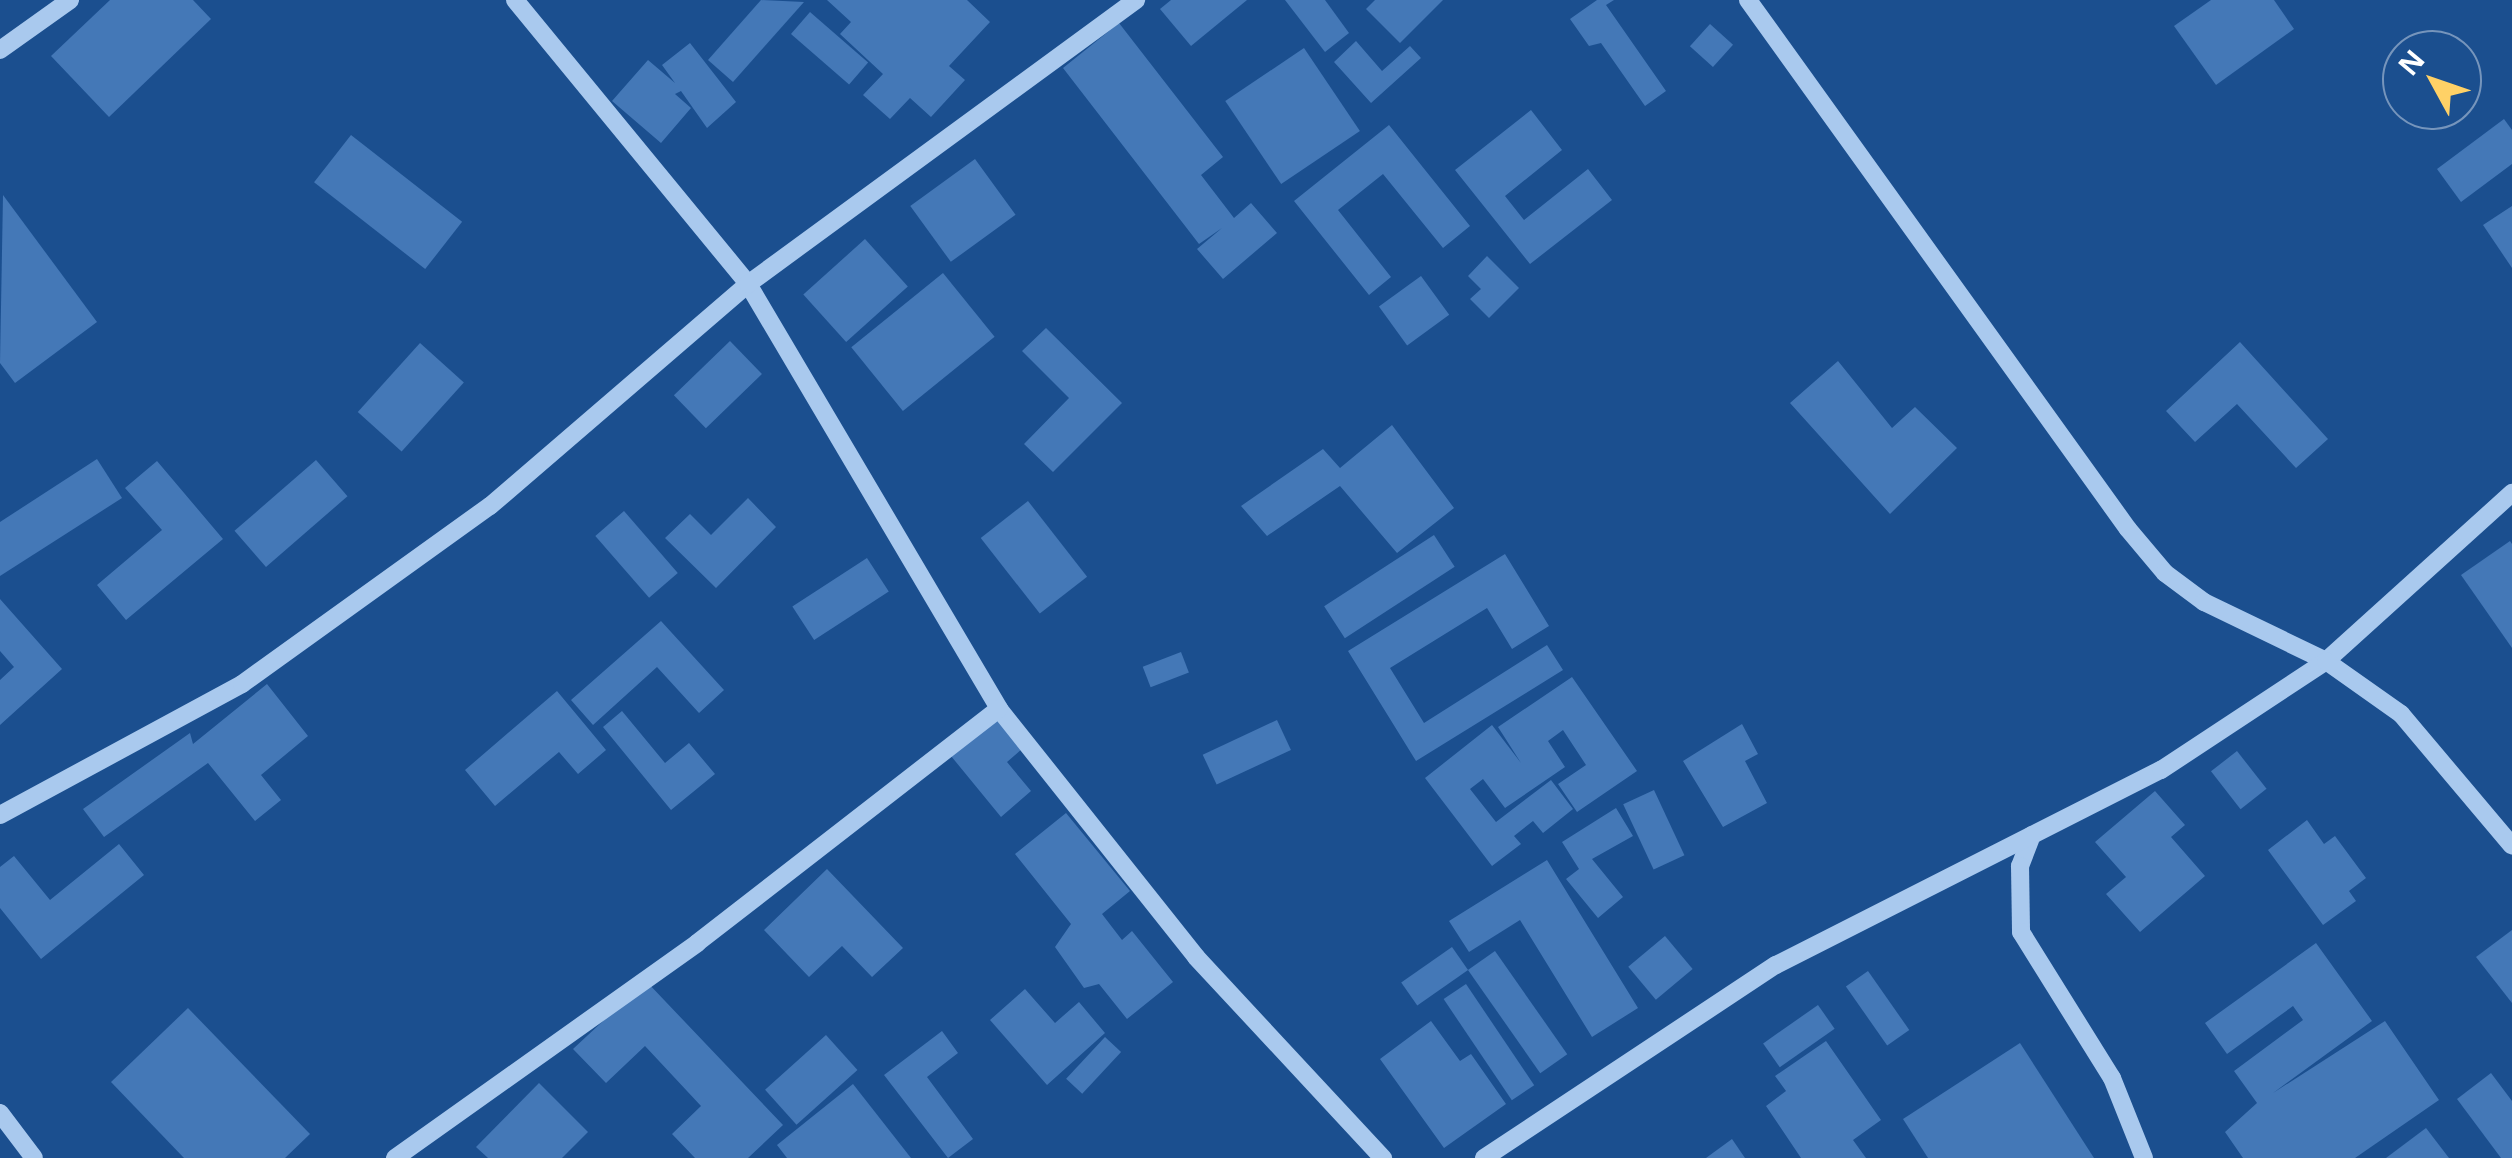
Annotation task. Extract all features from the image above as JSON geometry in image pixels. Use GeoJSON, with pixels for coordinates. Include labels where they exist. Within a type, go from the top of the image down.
{"type":"FeatureCollection","features":[{"type":"Feature","properties":{"kind":"street"},"geometry":{"type":"LineString","coordinates":[[0,50],[70,0]]}},
{"type":"Feature","properties":{"kind":"street"},"geometry":{"type":"LineString","coordinates":[[515,0],[748,284],[999,709],[1196,957],[1383,1158]]}},
{"type":"Feature","properties":{"kind":"street"},"geometry":{"type":"LineString","coordinates":[[0,815],[257,673],[490,506],[748,284],[1136,0]]}},
{"type":"Feature","properties":{"kind":"street"},"geometry":{"type":"LineString","coordinates":[[1748,0],[2165,572],[2204,602],[2326,661],[2402,714],[2512,846]]}},
{"type":"Feature","properties":{"kind":"street"},"geometry":{"type":"LineString","coordinates":[[1484,1158],[1776,965],[2161,770],[2326,661],[2512,493]]}},
{"type":"Feature","properties":{"kind":"street"},"geometry":{"type":"LineString","coordinates":[[395,1158],[790,874],[999,709]]}},
{"type":"Feature","properties":{"kind":"street"},"geometry":{"type":"LineString","coordinates":[[2032,835],[2020,866],[2021,932],[2112,1078],[2144,1158]]}},
{"type":"Feature","properties":{"kind":"street"},"geometry":{"type":"LineString","coordinates":[[0,1114],[34,1158]]}},
{"type":"Feature","properties":{"kind":"building"},"geometry":{"type":"Polygon","coordinates":[[[110,0],[193,0],[211,19],[109,117],[51,56],[110,0]]]}},
{"type":"Feature","properties":{"kind":"building"},"geometry":{"type":"Polygon","coordinates":[[[761,0],[804,2],[733,82],[708,60],[761,0]]]}},
{"type":"Feature","properties":{"kind":"building"},"geometry":{"type":"Polygon","coordinates":[[[827,0],[967,0],[990,22],[949,66],[965,80],[931,117],[910,98],[890,119],[863,95],[883,74],[840,34],[851,22],[827,0]]]}},
{"type":"Feature","properties":{"kind":"building"},"geometry":{"type":"Polygon","coordinates":[[[1171,0],[1247,0],[1191,46],[1160,9],[1171,0]]]}},
{"type":"Feature","properties":{"kind":"building"},"geometry":{"type":"Polygon","coordinates":[[[1285,0],[1325,0],[1349,33],[1325,52],[1285,0]]]}},
{"type":"Feature","properties":{"kind":"building"},"geometry":{"type":"Polygon","coordinates":[[[1375,0],[1443,0],[1400,43],[1366,9],[1375,0]]]}},
{"type":"Feature","properties":{"kind":"building"},"geometry":{"type":"Polygon","coordinates":[[[1597,0],[1614,0],[1606,5],[1666,91],[1645,106],[1601,43],[1589,46],[1570,19],[1597,0]]]}},
{"type":"Feature","properties":{"kind":"building"},"geometry":{"type":"Polygon","coordinates":[[[2211,0],[2274,0],[2294,29],[2216,85],[2174,26],[2211,0]]]}},
{"type":"Feature","properties":{"kind":"building"},"geometry":{"type":"Polygon","coordinates":[[[810,12],[868,63],[849,84],[791,34],[810,12]]]}},
{"type":"Feature","properties":{"kind":"building"},"geometry":{"type":"Polygon","coordinates":[[[1119,23],[1223,157],[1201,175],[1234,218],[1251,203],[1277,233],[1223,279],[1197,249],[1222,228],[1199,244],[1063,68],[1119,23]]]}},
{"type":"Feature","properties":{"kind":"building"},"geometry":{"type":"Polygon","coordinates":[[[1710,24],[1733,45],[1713,67],[1690,46],[1710,24]]]}},
{"type":"Feature","properties":{"kind":"building"},"geometry":{"type":"Polygon","coordinates":[[[1356,41],[1382,71],[1410,46],[1421,58],[1371,103],[1334,62],[1356,41]]]}},
{"type":"Feature","properties":{"kind":"building"},"geometry":{"type":"Polygon","coordinates":[[[690,43],[736,102],[707,128],[681,91],[675,94],[691,108],[661,143],[612,101],[648,60],[675,83],[662,65],[690,43]]]}},
{"type":"Feature","properties":{"kind":"building"},"geometry":{"type":"Polygon","coordinates":[[[1304,48],[1360,131],[1281,184],[1225,101],[1304,48]]]}},
{"type":"Feature","properties":{"kind":"building"},"geometry":{"type":"Polygon","coordinates":[[[1531,110],[1562,150],[1505,196],[1524,220],[1588,169],[1612,200],[1530,264],[1455,170],[1531,110]]]}},
{"type":"Feature","properties":{"kind":"building"},"geometry":{"type":"Polygon","coordinates":[[[2504,119],[2512,130],[2512,164],[2461,202],[2437,169],[2504,119]]]}},
{"type":"Feature","properties":{"kind":"building"},"geometry":{"type":"Polygon","coordinates":[[[1389,125],[1470,226],[1443,248],[1383,174],[1338,210],[1391,277],[1369,295],[1294,201],[1389,125]]]}},
{"type":"Feature","properties":{"kind":"building"},"geometry":{"type":"Polygon","coordinates":[[[351,135],[462,222],[425,269],[314,182],[351,135]]]}},
{"type":"Feature","properties":{"kind":"building"},"geometry":{"type":"Polygon","coordinates":[[[975,159],[1016,215],[951,262],[910,206],[975,159]]]}},
{"type":"Feature","properties":{"kind":"building"},"geometry":{"type":"Polygon","coordinates":[[[3,195],[97,322],[15,383],[0,363],[3,195]]]}},
{"type":"Feature","properties":{"kind":"building"},"geometry":{"type":"Polygon","coordinates":[[[2512,206],[2512,268],[2483,225],[2512,206]]]}},
{"type":"Feature","properties":{"kind":"building"},"geometry":{"type":"Polygon","coordinates":[[[865,239],[908,287],[846,342],[803,295],[865,239]]]}},
{"type":"Feature","properties":{"kind":"building"},"geometry":{"type":"Polygon","coordinates":[[[1487,256],[1519,288],[1489,318],[1470,299],[1481,289],[1468,276],[1487,256]]]}},
{"type":"Feature","properties":{"kind":"building"},"geometry":{"type":"Polygon","coordinates":[[[943,273],[995,337],[903,411],[851,347],[943,273]]]}},
{"type":"Feature","properties":{"kind":"building"},"geometry":{"type":"Polygon","coordinates":[[[1421,276],[1449,315],[1407,345],[1379,307],[1421,276]]]}},
{"type":"Feature","properties":{"kind":"building"},"geometry":{"type":"Polygon","coordinates":[[[1046,328],[1122,403],[1053,472],[1024,444],[1069,398],[1022,351],[1046,328]]]}},
{"type":"Feature","properties":{"kind":"building"},"geometry":{"type":"Polygon","coordinates":[[[730,341],[762,374],[706,428],[674,395],[730,341]]]}},
{"type":"Feature","properties":{"kind":"building"},"geometry":{"type":"Polygon","coordinates":[[[2240,342],[2328,439],[2296,468],[2237,404],[2195,442],[2166,411],[2240,342]]]}},
{"type":"Feature","properties":{"kind":"building"},"geometry":{"type":"Polygon","coordinates":[[[420,343],[464,382],[402,452],[358,412],[420,343]]]}},
{"type":"Feature","properties":{"kind":"building"},"geometry":{"type":"Polygon","coordinates":[[[1838,361],[1892,428],[1915,407],[1957,448],[1890,514],[1790,403],[1838,361]]]}},
{"type":"Feature","properties":{"kind":"building"},"geometry":{"type":"Polygon","coordinates":[[[1392,425],[1454,508],[1397,553],[1340,486],[1267,536],[1241,506],[1323,449],[1340,468],[1392,425]]]}},
{"type":"Feature","properties":{"kind":"building"},"geometry":{"type":"Polygon","coordinates":[[[97,459],[122,498],[0,576],[0,522],[97,459]]]}},
{"type":"Feature","properties":{"kind":"building"},"geometry":{"type":"Polygon","coordinates":[[[316,460],[347,496],[266,567],[234,531],[316,460]]]}},
{"type":"Feature","properties":{"kind":"building"},"geometry":{"type":"Polygon","coordinates":[[[157,461],[223,539],[126,620],[97,585],[162,530],[125,488],[157,461]]]}},
{"type":"Feature","properties":{"kind":"building"},"geometry":{"type":"Polygon","coordinates":[[[748,498],[776,527],[716,588],[665,538],[690,514],[711,535],[748,498]]]}},
{"type":"Feature","properties":{"kind":"building"},"geometry":{"type":"Polygon","coordinates":[[[1028,501],[1087,577],[1040,614],[981,538],[1028,501]]]}},
{"type":"Feature","properties":{"kind":"building"},"geometry":{"type":"Polygon","coordinates":[[[624,511],[678,573],[649,598],[595,536],[624,511]]]}},
{"type":"Feature","properties":{"kind":"building"},"geometry":{"type":"Polygon","coordinates":[[[1434,535],[1455,567],[1345,638],[1324,606],[1434,535]]]}},
{"type":"Feature","properties":{"kind":"building"},"geometry":{"type":"Polygon","coordinates":[[[2510,541],[2512,544],[2512,648],[2461,575],[2510,541]]]}},
{"type":"Feature","properties":{"kind":"building"},"geometry":{"type":"Polygon","coordinates":[[[1505,554],[1549,626],[1512,649],[1487,608],[1390,668],[1424,723],[1547,645],[1563,670],[1416,761],[1348,651],[1505,554]]]}},
{"type":"Feature","properties":{"kind":"building"},"geometry":{"type":"Polygon","coordinates":[[[867,558],[889,592],[814,640],[792,606],[867,558]]]}},
{"type":"Feature","properties":{"kind":"building"},"geometry":{"type":"Polygon","coordinates":[[[0,599],[62,669],[0,725],[0,680],[14,667],[0,651],[0,599]]]}},
{"type":"Feature","properties":{"kind":"building"},"geometry":{"type":"Polygon","coordinates":[[[661,621],[724,690],[699,713],[657,667],[593,725],[571,700],[661,621]]]}},
{"type":"Feature","properties":{"kind":"building"},"geometry":{"type":"Polygon","coordinates":[[[1181,652],[1189,673],[1151,687],[1143,667],[1181,652]]]}},
{"type":"Feature","properties":{"kind":"building"},"geometry":{"type":"Polygon","coordinates":[[[1572,677],[1637,771],[1577,812],[1558,784],[1586,765],[1563,730],[1548,741],[1565,767],[1505,808],[1483,779],[1470,789],[1496,822],[1551,780],[1573,809],[1543,833],[1533,821],[1514,836],[1521,844],[1492,866],[1425,778],[1492,725],[1521,763],[1498,727],[1572,677]]]}},
{"type":"Feature","properties":{"kind":"building"},"geometry":{"type":"Polygon","coordinates":[[[267,684],[308,736],[261,775],[281,800],[255,821],[208,763],[104,837],[83,809],[190,733],[193,744],[267,684]]]}},
{"type":"Feature","properties":{"kind":"building"},"geometry":{"type":"Polygon","coordinates":[[[557,691],[606,750],[578,774],[559,752],[495,806],[465,770],[557,691]]]}},
{"type":"Feature","properties":{"kind":"building"},"geometry":{"type":"Polygon","coordinates":[[[622,711],[665,763],[689,743],[715,774],[671,810],[603,727],[622,711]]]}},
{"type":"Feature","properties":{"kind":"building"},"geometry":{"type":"Polygon","coordinates":[[[997,717],[1023,748],[1007,762],[1031,791],[1001,817],[951,756],[997,717]]]}},
{"type":"Feature","properties":{"kind":"building"},"geometry":{"type":"Polygon","coordinates":[[[1277,720],[1291,750],[1217,785],[1203,755],[1277,720]]]}},
{"type":"Feature","properties":{"kind":"building"},"geometry":{"type":"Polygon","coordinates":[[[1742,724],[1758,754],[1745,761],[1767,803],[1723,827],[1683,761],[1742,724]]]}},
{"type":"Feature","properties":{"kind":"building"},"geometry":{"type":"Polygon","coordinates":[[[2237,751],[2267,789],[2241,809],[2211,771],[2237,751]]]}},
{"type":"Feature","properties":{"kind":"building"},"geometry":{"type":"Polygon","coordinates":[[[1654,790],[1684,855],[1654,870],[1623,804],[1654,790]]]}},
{"type":"Feature","properties":{"kind":"building"},"geometry":{"type":"Polygon","coordinates":[[[2155,791],[2185,825],[2171,837],[2205,876],[2140,932],[2106,894],[2126,877],[2095,842],[2155,791]]]}},
{"type":"Feature","properties":{"kind":"building"},"geometry":{"type":"Polygon","coordinates":[[[1616,808],[1633,836],[1592,859],[1623,897],[1598,918],[1566,879],[1579,869],[1562,842],[1616,808]]]}},
{"type":"Feature","properties":{"kind":"building"},"geometry":{"type":"Polygon","coordinates":[[[1066,813],[1130,891],[1102,914],[1122,940],[1132,931],[1173,982],[1127,1019],[1099,984],[1084,988],[1055,947],[1071,924],[1015,854],[1066,813]]]}},
{"type":"Feature","properties":{"kind":"building"},"geometry":{"type":"Polygon","coordinates":[[[2307,820],[2324,844],[2335,836],[2366,878],[2349,891],[2356,901],[2323,925],[2268,850],[2307,820]]]}},
{"type":"Feature","properties":{"kind":"building"},"geometry":{"type":"Polygon","coordinates":[[[119,844],[144,875],[41,959],[0,908],[0,867],[14,856],[50,900],[119,844]]]}},
{"type":"Feature","properties":{"kind":"building"},"geometry":{"type":"Polygon","coordinates":[[[1547,860],[1638,1008],[1592,1037],[1520,920],[1469,952],[1449,921],[1547,860]]]}},
{"type":"Feature","properties":{"kind":"building"},"geometry":{"type":"Polygon","coordinates":[[[827,869],[903,948],[872,977],[842,946],[809,977],[764,930],[827,869]]]}},
{"type":"Feature","properties":{"kind":"building"},"geometry":{"type":"Polygon","coordinates":[[[2512,930],[2512,1003],[2476,957],[2512,930]]]}},
{"type":"Feature","properties":{"kind":"building"},"geometry":{"type":"Polygon","coordinates":[[[1665,936],[1693,969],[1656,1000],[1628,967],[1665,936]]]}},
{"type":"Feature","properties":{"kind":"building"},"geometry":{"type":"Polygon","coordinates":[[[2316,943],[2372,1021],[2273,1093],[2385,1021],[2439,1100],[2355,1158],[2243,1158],[2225,1132],[2257,1103],[2234,1071],[2303,1020],[2293,1006],[2227,1054],[2205,1023],[2316,943]]]}},
{"type":"Feature","properties":{"kind":"building"},"geometry":{"type":"Polygon","coordinates":[[[1452,947],[1468,970],[1417,1005],[1401,983],[1452,947]]]}},
{"type":"Feature","properties":{"kind":"building"},"geometry":{"type":"Polygon","coordinates":[[[1495,951],[1567,1054],[1540,1073],[1468,970],[1495,951]]]}},
{"type":"Feature","properties":{"kind":"building"},"geometry":{"type":"Polygon","coordinates":[[[1868,971],[1909,1030],[1887,1045],[1846,986],[1868,971]]]}},
{"type":"Feature","properties":{"kind":"building"},"geometry":{"type":"Polygon","coordinates":[[[646,981],[783,1125],[748,1158],[695,1158],[672,1134],[701,1106],[645,1046],[606,1083],[573,1049],[646,981]]]}},
{"type":"Feature","properties":{"kind":"building"},"geometry":{"type":"Polygon","coordinates":[[[1466,984],[1534,1085],[1512,1100],[1444,999],[1466,984]]]}},
{"type":"Feature","properties":{"kind":"building"},"geometry":{"type":"Polygon","coordinates":[[[1025,989],[1055,1023],[1079,1002],[1105,1033],[1047,1085],[990,1020],[1025,989]]]}},
{"type":"Feature","properties":{"kind":"building"},"geometry":{"type":"Polygon","coordinates":[[[1818,1005],[1835,1029],[1780,1067],[1763,1043],[1818,1005]]]}},
{"type":"Feature","properties":{"kind":"building"},"geometry":{"type":"Polygon","coordinates":[[[188,1008],[310,1134],[285,1158],[184,1158],[111,1082],[188,1008]]]}},
{"type":"Feature","properties":{"kind":"building"},"geometry":{"type":"Polygon","coordinates":[[[1431,1021],[1460,1061],[1471,1054],[1506,1104],[1444,1148],[1380,1059],[1431,1021]]]}},
{"type":"Feature","properties":{"kind":"building"},"geometry":{"type":"Polygon","coordinates":[[[942,1031],[958,1053],[927,1077],[973,1139],[948,1158],[884,1075],[942,1031]]]}},
{"type":"Feature","properties":{"kind":"building"},"geometry":{"type":"Polygon","coordinates":[[[826,1035],[857,1070],[797,1125],[765,1090],[826,1035]]]}},
{"type":"Feature","properties":{"kind":"building"},"geometry":{"type":"Polygon","coordinates":[[[1105,1037],[1121,1052],[1082,1094],[1066,1079],[1105,1037]]]}},
{"type":"Feature","properties":{"kind":"building"},"geometry":{"type":"Polygon","coordinates":[[[1826,1041],[1881,1120],[1853,1140],[1866,1158],[1801,1158],[1766,1106],[1786,1091],[1775,1076],[1826,1041]]]}},
{"type":"Feature","properties":{"kind":"building"},"geometry":{"type":"Polygon","coordinates":[[[2020,1043],[2094,1158],[1928,1158],[1903,1119],[2020,1043]]]}},
{"type":"Feature","properties":{"kind":"building"},"geometry":{"type":"Polygon","coordinates":[[[2491,1073],[2512,1101],[2512,1158],[2501,1158],[2457,1099],[2491,1073]]]}},
{"type":"Feature","properties":{"kind":"building"},"geometry":{"type":"Polygon","coordinates":[[[539,1083],[588,1132],[562,1158],[488,1158],[476,1147],[539,1083]]]}},
{"type":"Feature","properties":{"kind":"building"},"geometry":{"type":"Polygon","coordinates":[[[853,1084],[911,1158],[787,1158],[777,1145],[853,1084]]]}},
{"type":"Feature","properties":{"kind":"building"},"geometry":{"type":"Polygon","coordinates":[[[2426,1128],[2449,1158],[2386,1158],[2426,1128]]]}},
{"type":"Feature","properties":{"kind":"building"},"geometry":{"type":"Polygon","coordinates":[[[1732,1139],[1745,1158],[1706,1158],[1732,1139]]]}}]}
